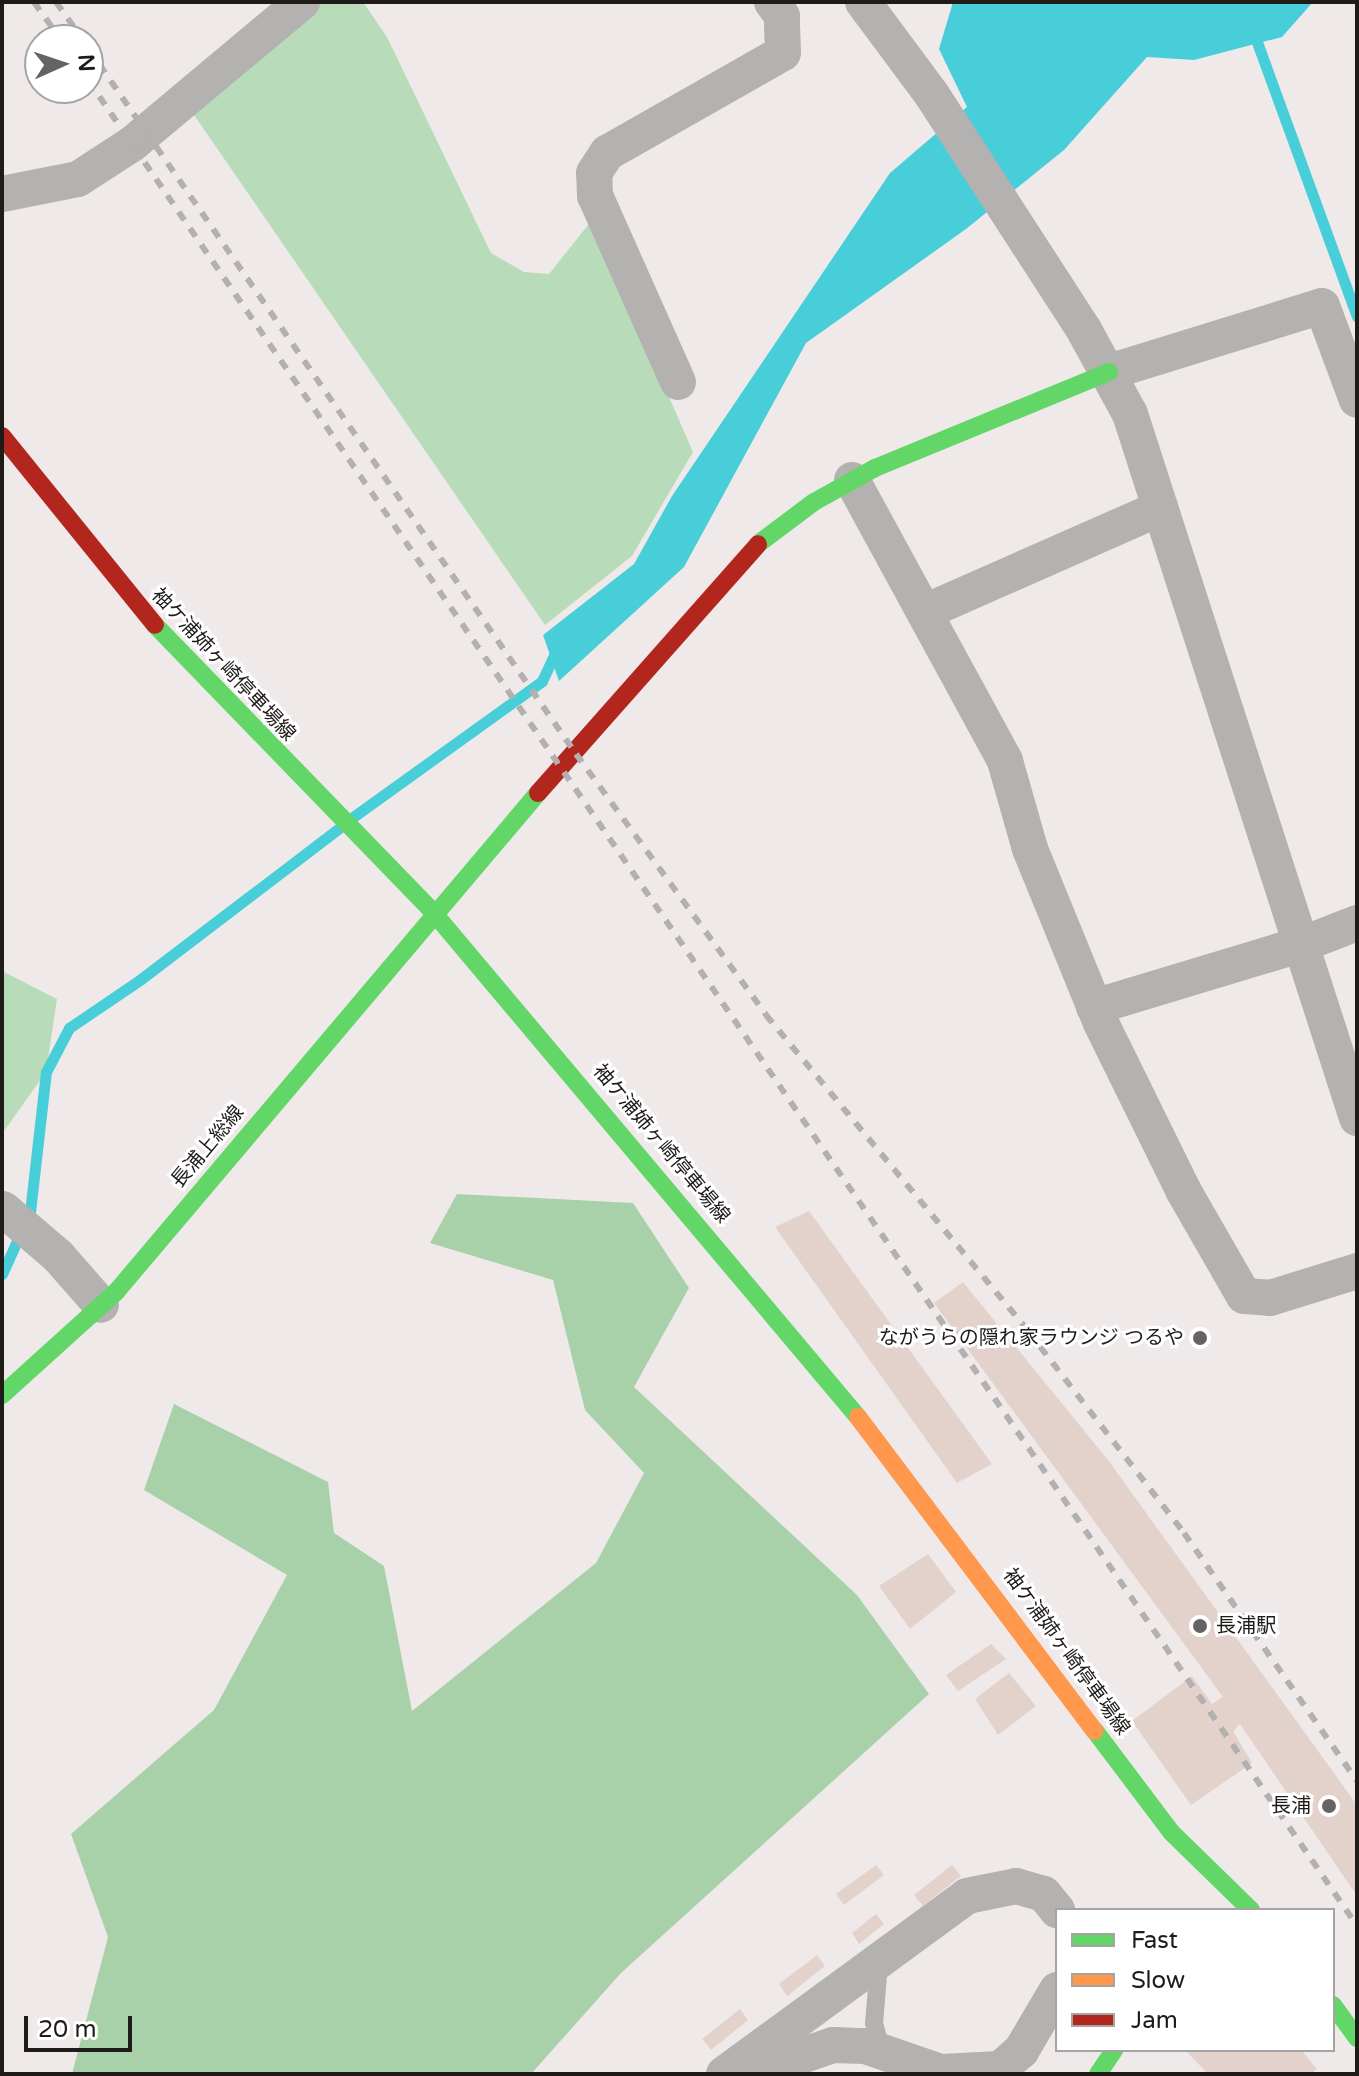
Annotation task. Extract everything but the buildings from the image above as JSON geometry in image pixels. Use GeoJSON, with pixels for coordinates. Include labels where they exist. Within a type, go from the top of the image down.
{"type":"FeatureCollection","features":[{"type":"Feature","properties":{"kind":"main road","name":"長浦上総線"},"geometry":{"type":"LineString","coordinates":[[2,1395],[101,1305],[433,912],[758,543],[852,480],[1050,393],[1109,372]]}},
{"type":"Feature","properties":{"kind":"main road","name":"袖ケ浦姉ヶ崎停車場線"},"geometry":{"type":"LineString","coordinates":[[7,458],[132,601],[433,912],[841,1394],[1217,1892],[1247,1908]]}},
{"type":"Feature","properties":{"kind":"main road"},"geometry":{"type":"LineString","coordinates":[[1335,2008],[1357,2038]]}},
{"type":"Feature","properties":{"kind":"main road"},"geometry":{"type":"LineString","coordinates":[[1098,2074],[1113,2052]]}},
{"type":"Feature","properties":{"kind":"street"},"geometry":{"type":"LineString","coordinates":[[2,194],[78,179],[111,158],[166,120],[302,2]]}},
{"type":"Feature","properties":{"kind":"street"},"geometry":{"type":"LineString","coordinates":[[678,382],[595,196],[594,173],[607,153],[783,53],[782,16],[772,2]]}},
{"type":"Feature","properties":{"kind":"street"},"geometry":{"type":"LineString","coordinates":[[863,2],[932,95],[1109,372],[1130,414],[1357,1118]]}},
{"type":"Feature","properties":{"kind":"street"},"geometry":{"type":"LineString","coordinates":[[1109,372],[1322,306],[1357,400]]}},
{"type":"Feature","properties":{"kind":"street"},"geometry":{"type":"LineString","coordinates":[[852,480],[927,611],[1005,761],[1030,849],[1094,1007],[1183,1190],[1244,1296],[1270,1298],[1357,1271]]}},
{"type":"Feature","properties":{"kind":"street"},"geometry":{"type":"LineString","coordinates":[[927,611],[1160,508]]}},
{"type":"Feature","properties":{"kind":"street"},"geometry":{"type":"LineString","coordinates":[[1094,1007],[1303,944],[1357,923]]}},
{"type":"Feature","properties":{"kind":"street"},"geometry":{"type":"LineString","coordinates":[[3,1209],[58,1256],[101,1305]]}},
{"type":"Feature","properties":{"kind":"street"},"geometry":{"type":"LineString","coordinates":[[724,2074],[967,1896],[1016,1886],[1044,1894],[1055,1908]]}},
{"type":"Feature","properties":{"kind":"street"},"geometry":{"type":"LineString","coordinates":[[775,2074],[801,2056],[833,2045],[882,2052],[941,2072],[1000,2069],[1021,2051],[1055,1993]]}},
{"type":"Feature","properties":{"kind":"lane"},"geometry":{"type":"LineString","coordinates":[[881,1958],[874,2010],[882,2052]]}},
{"type":"Feature","properties":{"kind":"green space"},"geometry":{"type":"Polygon","coordinates":[[[320,2],[363,2],[387,37],[491,253],[524,272],[549,274],[592,220],[693,452],[632,556],[545,625],[190,109],[320,2]]]}},
{"type":"Feature","properties":{"kind":"green space"},"geometry":{"type":"Polygon","coordinates":[[[2,971],[57,999],[46,1072],[4,1131],[2,971]]]}},
{"type":"Feature","properties":{"kind":"green space"},"geometry":{"type":"Polygon","coordinates":[[[457,1194],[633,1203],[689,1288],[634,1387],[857,1595],[929,1694],[621,1973],[531,2074],[72,2074],[108,1937],[71,1834],[214,1710],[287,1575],[144,1490],[174,1404],[328,1482],[334,1533],[384,1566],[412,1711],[596,1563],[644,1473],[585,1410],[553,1280],[430,1243],[457,1194]]]}},
{"type":"Feature","properties":{"kind":"water"},"geometry":{"type":"Polygon","coordinates":[[[953,2],[1313,2],[1282,37],[1194,60],[1147,57],[1064,150],[966,229],[806,343],[684,567],[559,681],[543,635],[634,564],[672,496],[890,173],[967,107],[939,49],[953,2]]]}},
{"type":"Feature","properties":{"kind":"waterway"},"geometry":{"type":"LineString","coordinates":[[1253,31],[1357,317]]}},
{"type":"Feature","properties":{"kind":"waterway"},"geometry":{"type":"LineString","coordinates":[[353,817],[542,681],[558,647]]}},
{"type":"Feature","properties":{"kind":"waterway"},"geometry":{"type":"LineString","coordinates":[[2,1274],[30,1212],[46,1072],[69,1028],[141,979],[339,828]]}},
{"type":"Feature","properties":{"kind":"railway"},"geometry":{"type":"LineString","coordinates":[[34,2],[50,24]]}},
{"type":"Feature","properties":{"kind":"railway"},"geometry":{"type":"LineString","coordinates":[[56,2],[72,24]]}},
{"type":"Feature","properties":{"kind":"railway"},"geometry":{"type":"LineString","coordinates":[[104,71],[576,754],[766,1015],[1028,1331],[1184,1533],[1357,1781]]}},
{"type":"Feature","properties":{"kind":"railway"},"geometry":{"type":"LineString","coordinates":[[104,103],[1357,1926]]}},
{"type":"Feature","properties":{"kind":"traffic: fast"},"geometry":{"type":"LineString","coordinates":[[758,544],[814,502],[875,468],[1109,372]]}},
{"type":"Feature","properties":{"kind":"traffic: fast"},"geometry":{"type":"LineString","coordinates":[[155,625],[433,912],[858,1417]]}},
{"type":"Feature","properties":{"kind":"traffic: fast"},"geometry":{"type":"LineString","coordinates":[[2,1395],[116,1292],[538,793]]}},
{"type":"Feature","properties":{"kind":"traffic: fast"},"geometry":{"type":"LineString","coordinates":[[1095,1731],[1171,1832],[1249,1908]]}},
{"type":"Feature","properties":{"kind":"traffic: fast"},"geometry":{"type":"LineString","coordinates":[[1335,2008],[1357,2038]]}},
{"type":"Feature","properties":{"kind":"traffic: fast"},"geometry":{"type":"LineString","coordinates":[[1098,2074],[1113,2052]]}},
{"type":"Feature","properties":{"kind":"traffic: slow"},"geometry":{"type":"LineString","coordinates":[[858,1417],[1095,1731]]}},
{"type":"Feature","properties":{"kind":"traffic: jam"},"geometry":{"type":"LineString","coordinates":[[2,436],[155,625]]}},
{"type":"Feature","properties":{"kind":"traffic: jam"},"geometry":{"type":"LineString","coordinates":[[538,793],[758,544]]}},
{"type":"Feature","properties":{"kind":"place","name":"ながうらの隠れ家ラウンジ つるや"},"geometry":{"type":"Point","coordinates":[1200,1338]}},
{"type":"Feature","properties":{"kind":"place","name":"長浦駅"},"geometry":{"type":"Point","coordinates":[1200,1626]}},
{"type":"Feature","properties":{"kind":"place","name":"長浦"},"geometry":{"type":"Point","coordinates":[1329,1806]}}]}
